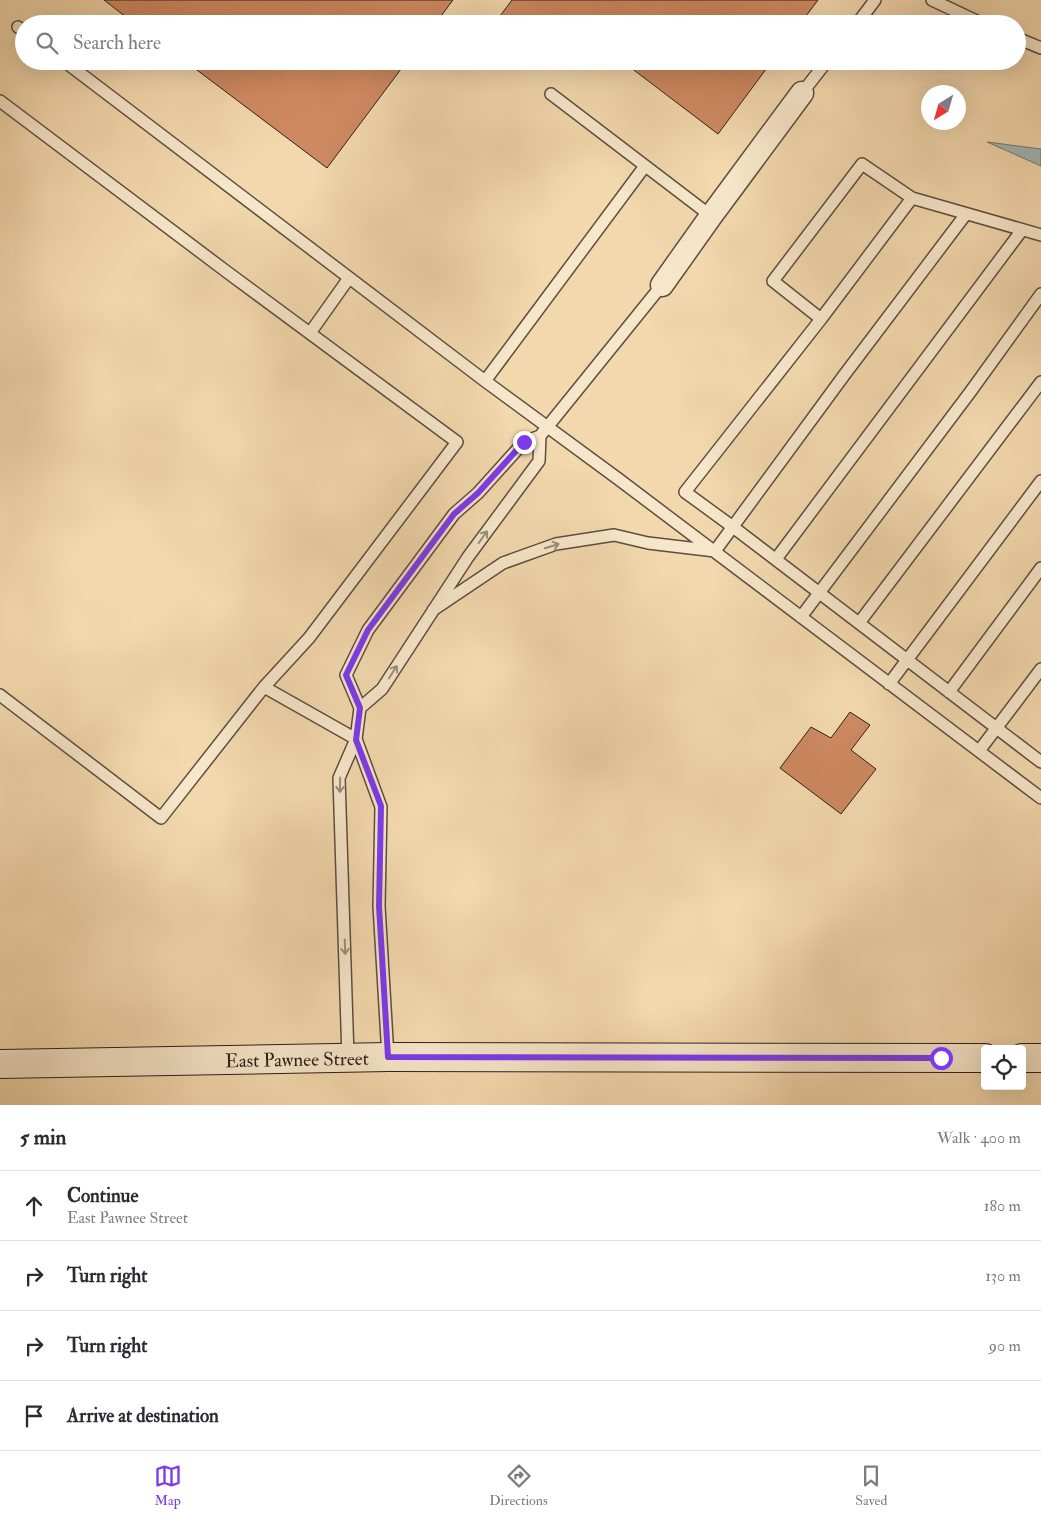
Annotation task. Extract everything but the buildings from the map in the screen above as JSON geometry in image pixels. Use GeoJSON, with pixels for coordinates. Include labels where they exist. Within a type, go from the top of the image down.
{"type":"FeatureCollection","features":[{"type":"Feature","properties":{"kind":"main road","name":"East Pawnee Street"},"geometry":{"type":"LineString","coordinates":[[0,1064],[388,1057],[981,1058]]}},
{"type":"Feature","properties":{"kind":"main road"},"geometry":{"type":"LineString","coordinates":[[1026,1058],[1041,1058]]}},
{"type":"Feature","properties":{"kind":"street"},"geometry":{"type":"LineString","coordinates":[[662,285],[710,216],[802,93]]}},
{"type":"Feature","properties":{"kind":"lane"},"geometry":{"type":"LineString","coordinates":[[864,15],[875,0]]}},
{"type":"Feature","properties":{"kind":"lane"},"geometry":{"type":"LineString","coordinates":[[932,0],[963,15]]}},
{"type":"Feature","properties":{"kind":"lane"},"geometry":{"type":"LineString","coordinates":[[1026,42],[1041,48]]}},
{"type":"Feature","properties":{"kind":"lane"},"geometry":{"type":"LineString","coordinates":[[76,70],[485,381],[543,432],[617,478],[1041,798]]}},
{"type":"Feature","properties":{"kind":"lane"},"geometry":{"type":"LineString","coordinates":[[802,93],[820,70]]}},
{"type":"Feature","properties":{"kind":"lane"},"geometry":{"type":"LineString","coordinates":[[551,94],[710,216]]}},
{"type":"Feature","properties":{"kind":"lane"},"geometry":{"type":"LineString","coordinates":[[0,101],[457,442],[309,638],[264,687],[162,818],[0,695]]}},
{"type":"Feature","properties":{"kind":"lane"},"geometry":{"type":"LineString","coordinates":[[821,319],[773,281],[862,164],[912,198],[1041,235]]}},
{"type":"Feature","properties":{"kind":"lane"},"geometry":{"type":"LineString","coordinates":[[485,381],[645,166]]}},
{"type":"Feature","properties":{"kind":"lane"},"geometry":{"type":"LineString","coordinates":[[912,198],[821,319],[685,492],[1040,760]]}},
{"type":"Feature","properties":{"kind":"lane"},"geometry":{"type":"LineString","coordinates":[[714,551],[966,214]]}},
{"type":"Feature","properties":{"kind":"lane"},"geometry":{"type":"LineString","coordinates":[[776,559],[1022,230]]}},
{"type":"Feature","properties":{"kind":"lane"},"geometry":{"type":"LineString","coordinates":[[310,333],[349,278]]}},
{"type":"Feature","properties":{"kind":"lane"},"geometry":{"type":"LineString","coordinates":[[348,1058],[339,778],[356,740],[360,708],[346,675],[368,630],[454,514],[478,493],[524,442],[543,432],[662,285]]}},
{"type":"Feature","properties":{"kind":"lane"},"geometry":{"type":"LineString","coordinates":[[801,617],[971,391],[1041,294]]}},
{"type":"Feature","properties":{"kind":"lane"},"geometry":{"type":"LineString","coordinates":[[859,623],[1041,382]]}},
{"type":"Feature","properties":{"kind":"lane"},"geometry":{"type":"LineString","coordinates":[[360,708],[382,689],[468,557],[539,461],[543,432]]}},
{"type":"Feature","properties":{"kind":"lane"},"geometry":{"type":"LineString","coordinates":[[890,684],[1041,481]]}},
{"type":"Feature","properties":{"kind":"lane"},"geometry":{"type":"LineString","coordinates":[[433,610],[503,563],[556,544],[614,535],[648,543],[714,551]]}},
{"type":"Feature","properties":{"kind":"lane"},"geometry":{"type":"LineString","coordinates":[[949,692],[1041,568]]}},
{"type":"Feature","properties":{"kind":"lane"},"geometry":{"type":"LineString","coordinates":[[979,751],[1041,670]]}},
{"type":"Feature","properties":{"kind":"lane"},"geometry":{"type":"LineString","coordinates":[[264,687],[356,740],[381,806],[379,906],[388,1057]]}},
{"type":"Feature","properties":{"kind":"shaded area"},"geometry":{"type":"Polygon","coordinates":[[[987,142],[1041,149],[1041,166],[987,142]]]}},
{"type":"Feature","properties":{"kind":"route"},"geometry":{"type":"LineString","coordinates":[[524,442],[478,493],[454,514],[368,630],[346,675],[360,708],[356,740],[381,806],[378,876],[388,1057],[941,1058]]}}]}
